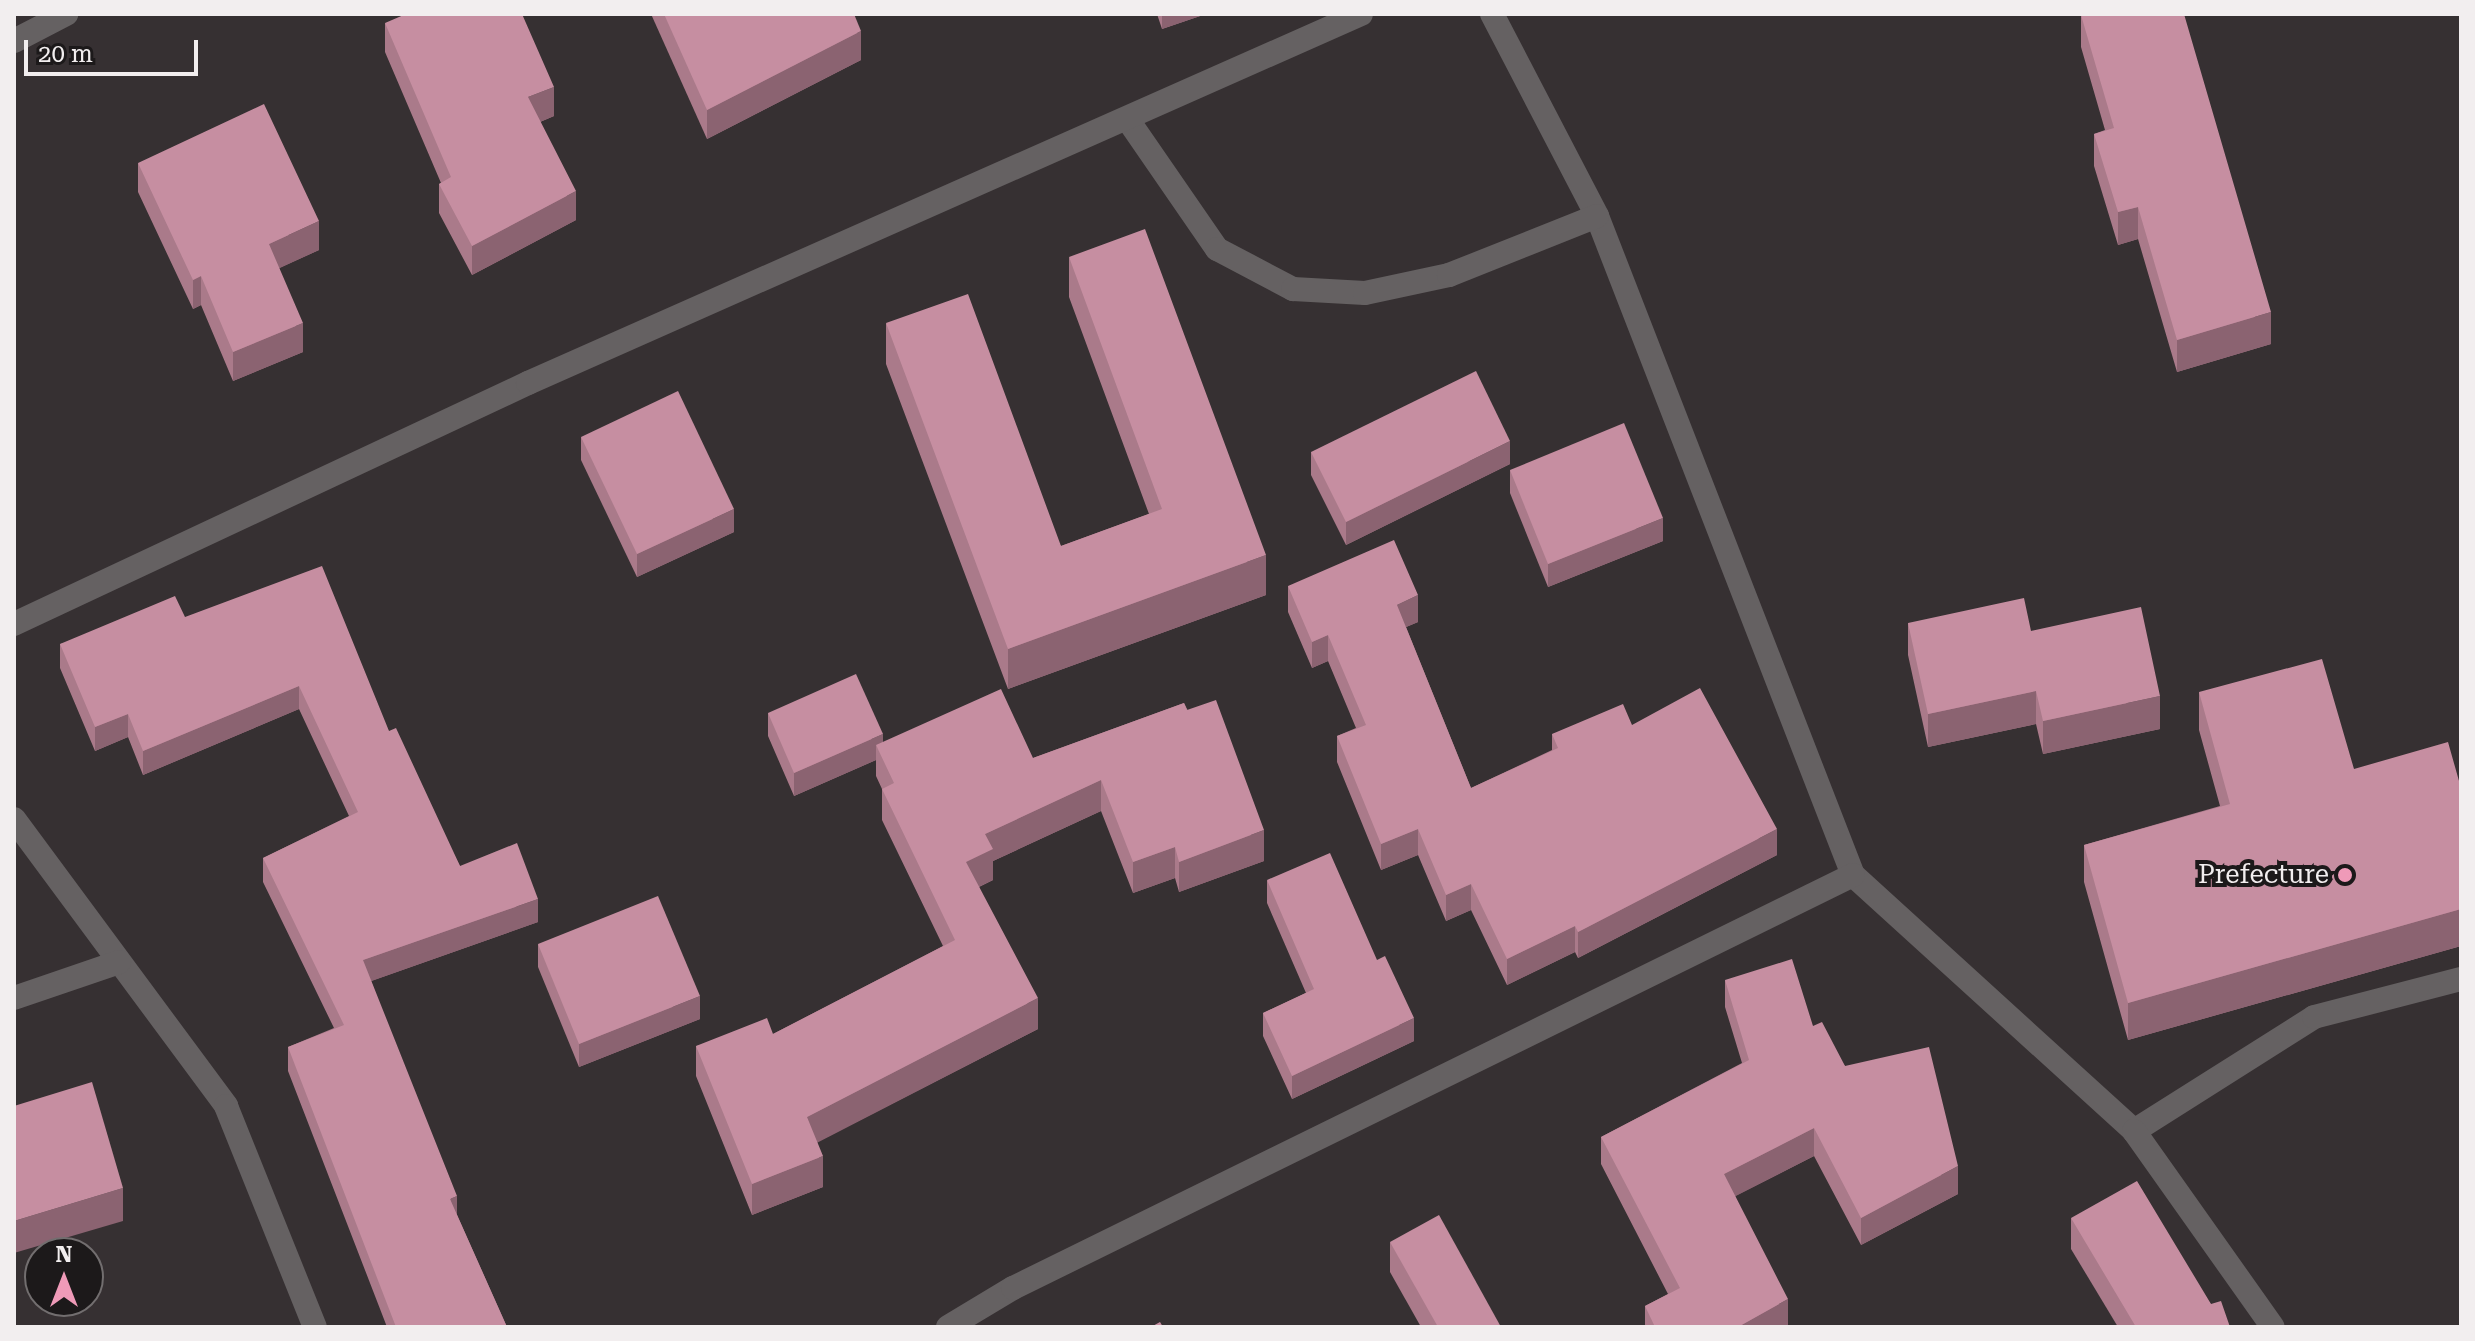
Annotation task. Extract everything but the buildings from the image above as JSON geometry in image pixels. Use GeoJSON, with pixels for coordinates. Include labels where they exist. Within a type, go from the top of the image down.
{"type":"FeatureCollection","features":[{"type":"Feature","properties":{"kind":"street"},"geometry":{"type":"LineString","coordinates":[[14,41],[66,14]]}},
{"type":"Feature","properties":{"kind":"street"},"geometry":{"type":"LineString","coordinates":[[14,624],[528,383],[1128,120],[1361,14]]}},
{"type":"Feature","properties":{"kind":"street"},"geometry":{"type":"LineString","coordinates":[[1492,14],[1597,216],[1853,875],[2134,1131],[2273,1327]]}},
{"type":"Feature","properties":{"kind":"street"},"geometry":{"type":"LineString","coordinates":[[1128,120],[1217,249],[1293,289],[1365,293],[1449,275],[1597,216]]}},
{"type":"Feature","properties":{"kind":"street"},"geometry":{"type":"LineString","coordinates":[[14,819],[226,1106],[315,1327]]}},
{"type":"Feature","properties":{"kind":"street"},"geometry":{"type":"LineString","coordinates":[[948,1327],[1013,1288],[1853,875]]}},
{"type":"Feature","properties":{"kind":"street"},"geometry":{"type":"LineString","coordinates":[[14,998],[119,962]]}},
{"type":"Feature","properties":{"kind":"street"},"geometry":{"type":"LineString","coordinates":[[2134,1131],[2314,1017],[2461,979]]}},
{"type":"Feature","properties":{"kind":"place","name":"Prefecture"},"geometry":{"type":"Point","coordinates":[2345,875]}}]}
